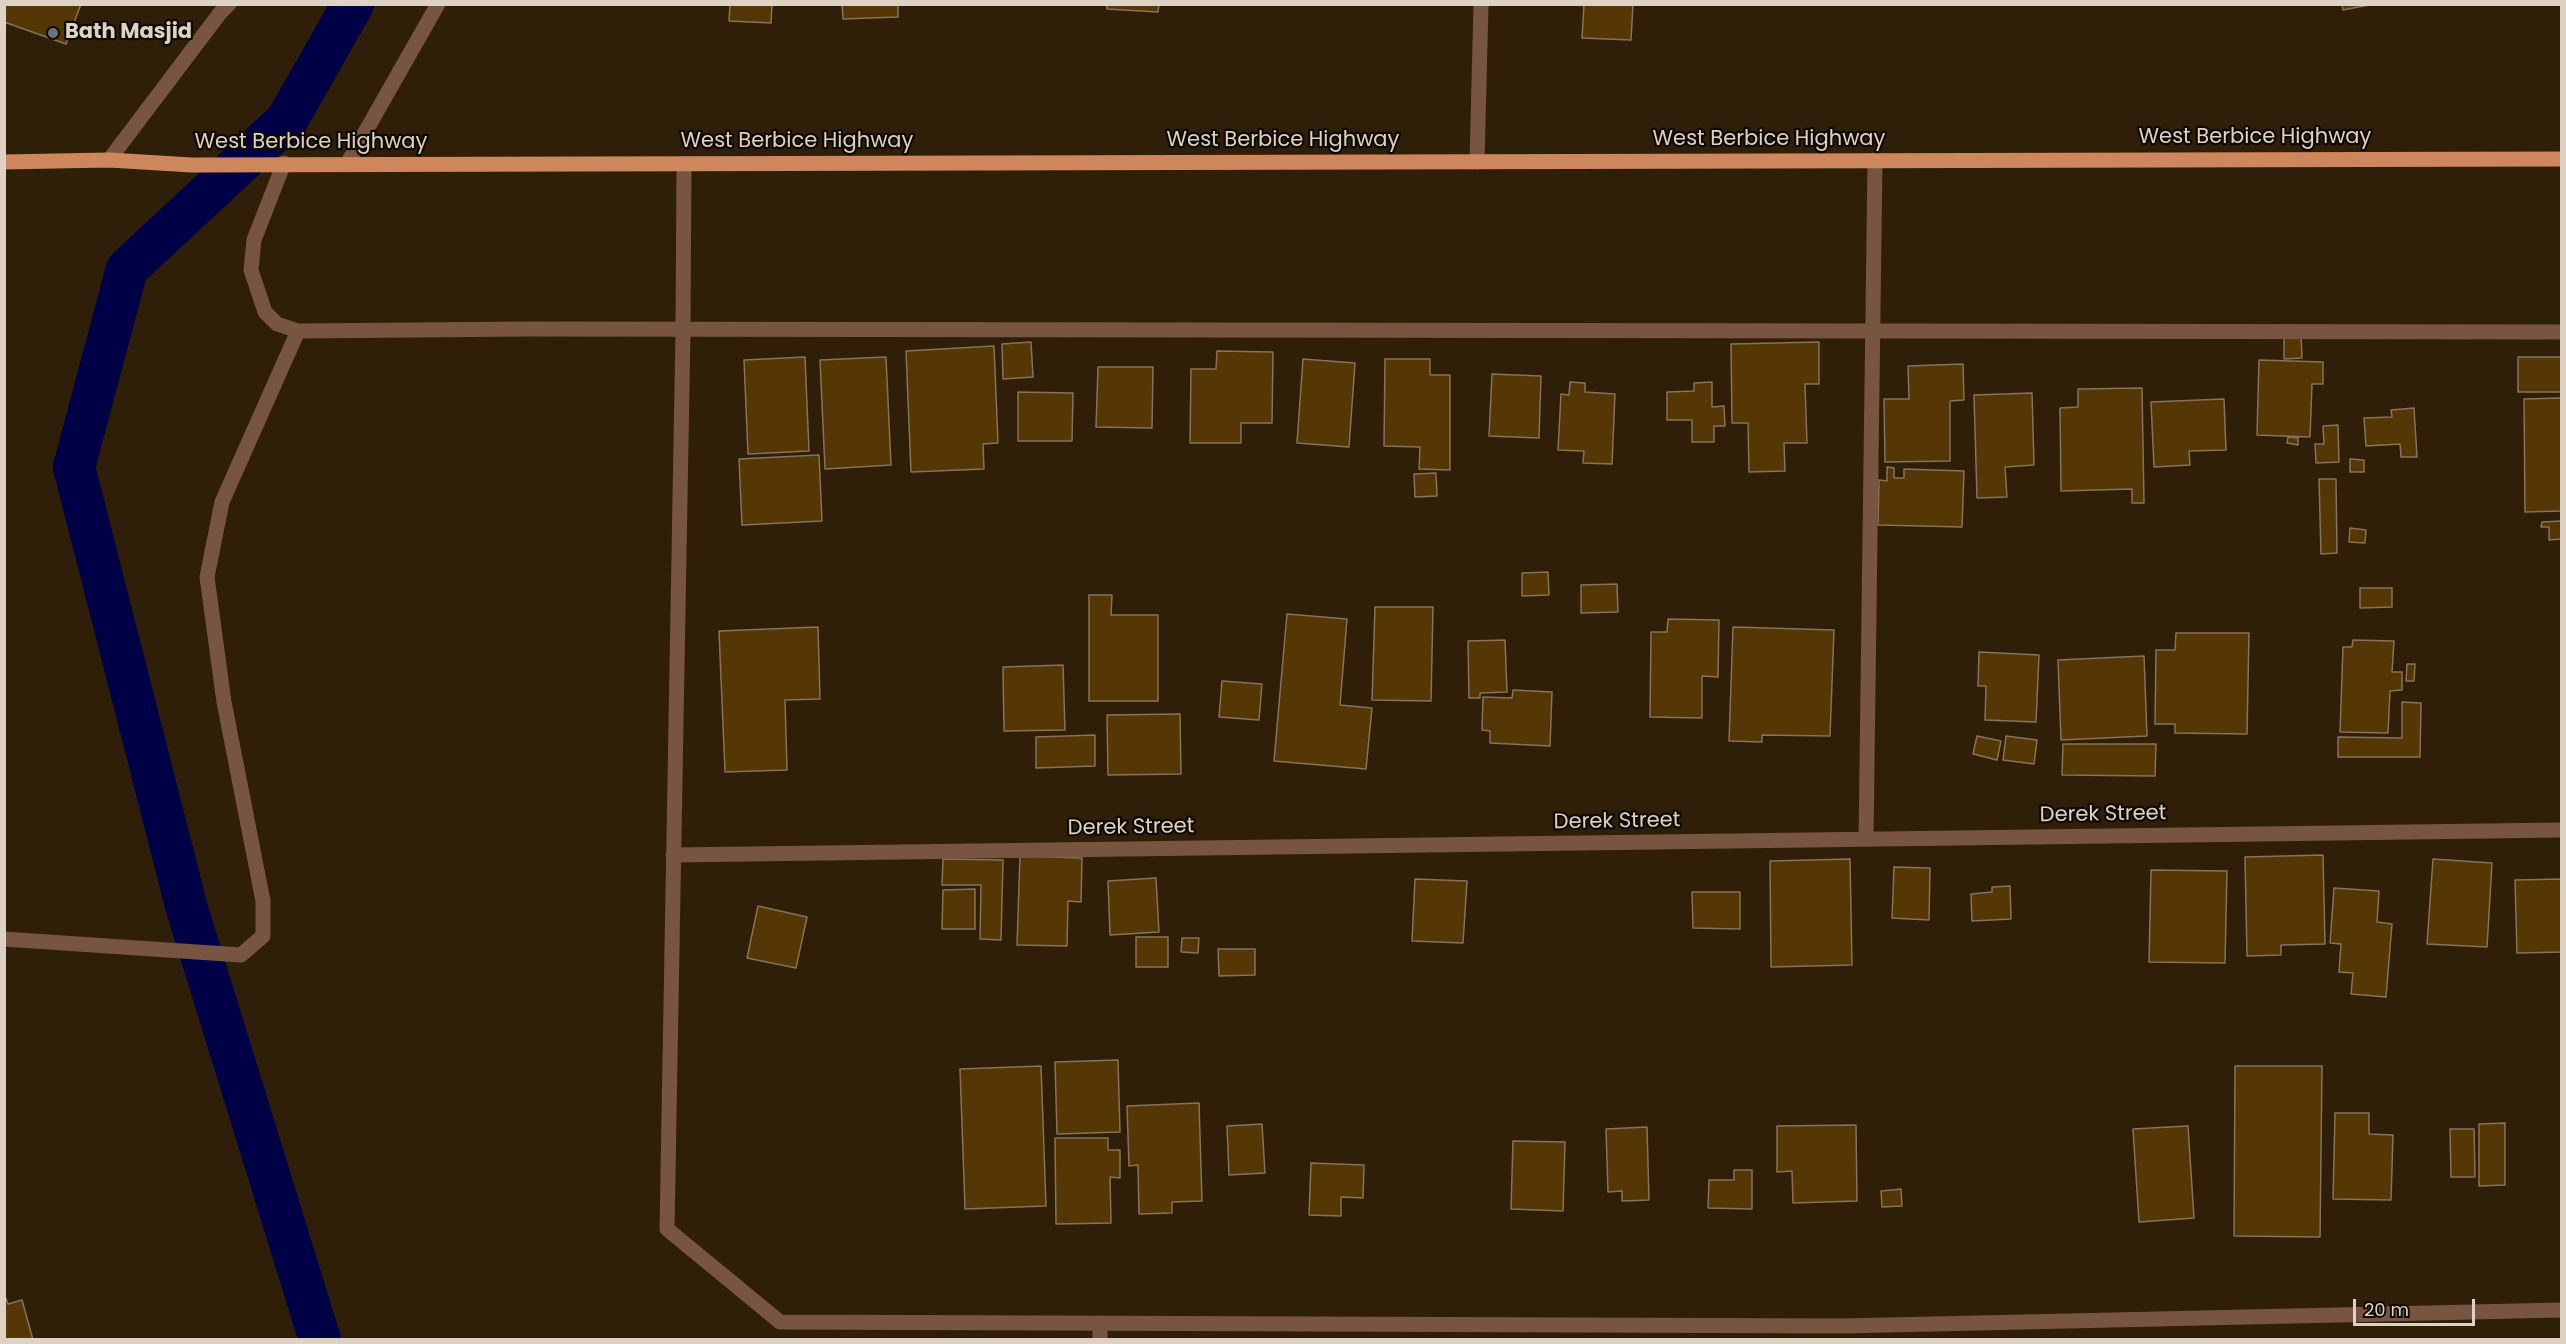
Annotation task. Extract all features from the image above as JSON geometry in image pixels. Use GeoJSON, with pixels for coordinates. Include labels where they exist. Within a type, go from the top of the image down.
{"type":"FeatureCollection","features":[{"type":"Feature","properties":{"kind":"main road","name":"West Berbice Highway"},"geometry":{"type":"LineString","coordinates":[[4,162],[109,160],[192,165],[262,163],[2562,159]]}},
{"type":"Feature","properties":{"kind":"street"},"geometry":{"type":"LineString","coordinates":[[109,160],[229,4]]}},
{"type":"Feature","properties":{"kind":"street"},"geometry":{"type":"LineString","coordinates":[[347,164],[438,4]]}},
{"type":"Feature","properties":{"kind":"street"},"geometry":{"type":"LineString","coordinates":[[1477,162],[1481,4]]}},
{"type":"Feature","properties":{"kind":"street"},"geometry":{"type":"LineString","coordinates":[[1866,839],[1875,160]]}},
{"type":"Feature","properties":{"kind":"street"},"geometry":{"type":"LineString","coordinates":[[284,163],[254,240],[251,270],[264,312],[277,324],[298,331],[2562,332]]}},
{"type":"Feature","properties":{"kind":"street"},"geometry":{"type":"LineString","coordinates":[[684,164],[684,330],[667,1229],[780,1322],[1100,1323],[1843,1333],[2562,1310]]}},
{"type":"Feature","properties":{"kind":"street"},"geometry":{"type":"LineString","coordinates":[[4,939],[241,955],[263,936],[263,901],[224,702],[207,577],[222,502],[298,331]]}},
{"type":"Feature","properties":{"kind":"street","name":"Derek Street"},"geometry":{"type":"LineString","coordinates":[[673,855],[2562,830]]}},
{"type":"Feature","properties":{"kind":"street"},"geometry":{"type":"LineString","coordinates":[[1100,1323],[1100,1340]]}},
{"type":"Feature","properties":{"kind":"building","name":"Bath Masjid"},"geometry":{"type":"Polygon","coordinates":[[[4,4],[81,4],[66,44],[4,22],[4,4]]]}},
{"type":"Feature","properties":{"kind":"building"},"geometry":{"type":"Polygon","coordinates":[[[730,4],[772,4],[771,23],[729,21],[730,4]]]}},
{"type":"Feature","properties":{"kind":"building"},"geometry":{"type":"Polygon","coordinates":[[[842,4],[898,4],[898,17],[843,19],[842,4]]]}},
{"type":"Feature","properties":{"kind":"building"},"geometry":{"type":"Polygon","coordinates":[[[1107,4],[1159,4],[1158,12],[1107,9],[1107,4]]]}},
{"type":"Feature","properties":{"kind":"building"},"geometry":{"type":"Polygon","coordinates":[[[1584,4],[1633,4],[1631,40],[1582,38],[1584,4]]]}},
{"type":"Feature","properties":{"kind":"building"},"geometry":{"type":"Polygon","coordinates":[[[2342,4],[2369,4],[2369,5],[2343,10],[2342,4]]]}},
{"type":"Feature","properties":{"kind":"building"},"geometry":{"type":"Polygon","coordinates":[[[2284,335],[2301,335],[2302,358],[2284,359],[2284,335]]]}},
{"type":"Feature","properties":{"kind":"building"},"geometry":{"type":"Polygon","coordinates":[[[1031,342],[1033,377],[1003,379],[1002,344],[1031,342]]]}},
{"type":"Feature","properties":{"kind":"building"},"geometry":{"type":"Polygon","coordinates":[[[1819,342],[1819,384],[1805,384],[1807,443],[1784,443],[1785,471],[1749,472],[1748,423],[1732,423],[1731,344],[1819,342]]]}},
{"type":"Feature","properties":{"kind":"building"},"geometry":{"type":"Polygon","coordinates":[[[994,346],[998,443],[983,444],[984,469],[911,472],[906,351],[994,346]]]}},
{"type":"Feature","properties":{"kind":"building"},"geometry":{"type":"Polygon","coordinates":[[[1217,351],[1273,352],[1272,423],[1241,423],[1241,443],[1190,443],[1191,369],[1216,369],[1217,351]]]}},
{"type":"Feature","properties":{"kind":"building"},"geometry":{"type":"Polygon","coordinates":[[[805,357],[809,451],[748,454],[744,360],[805,357]]]}},
{"type":"Feature","properties":{"kind":"building"},"geometry":{"type":"Polygon","coordinates":[[[886,357],[891,465],[825,469],[820,360],[886,357]]]}},
{"type":"Feature","properties":{"kind":"building"},"geometry":{"type":"Polygon","coordinates":[[[2518,357],[2562,357],[2562,392],[2518,392],[2518,357]]]}},
{"type":"Feature","properties":{"kind":"building"},"geometry":{"type":"Polygon","coordinates":[[[1303,359],[1355,363],[1349,447],[1297,443],[1303,359]]]}},
{"type":"Feature","properties":{"kind":"building"},"geometry":{"type":"Polygon","coordinates":[[[1385,359],[1430,359],[1430,375],[1450,375],[1450,470],[1419,469],[1420,447],[1384,446],[1385,359]]]}},
{"type":"Feature","properties":{"kind":"building"},"geometry":{"type":"Polygon","coordinates":[[[2259,360],[2323,362],[2323,384],[2312,384],[2310,437],[2257,435],[2259,360]]]}},
{"type":"Feature","properties":{"kind":"building"},"geometry":{"type":"Polygon","coordinates":[[[1963,364],[1964,400],[1950,401],[1950,461],[1885,462],[1884,399],[1909,399],[1908,366],[1963,364]]]}},
{"type":"Feature","properties":{"kind":"building"},"geometry":{"type":"Polygon","coordinates":[[[1098,367],[1153,367],[1152,428],[1096,427],[1098,367]]]}},
{"type":"Feature","properties":{"kind":"building"},"geometry":{"type":"Polygon","coordinates":[[[1492,374],[1541,376],[1539,438],[1489,436],[1492,374]]]}},
{"type":"Feature","properties":{"kind":"building"},"geometry":{"type":"Polygon","coordinates":[[[1570,382],[1585,383],[1585,392],[1615,394],[1612,464],[1583,463],[1584,451],[1558,450],[1561,394],[1569,395],[1570,382]]]}},
{"type":"Feature","properties":{"kind":"building"},"geometry":{"type":"Polygon","coordinates":[[[1712,382],[1712,407],[1724,406],[1725,426],[1714,426],[1714,442],[1692,442],[1692,420],[1667,420],[1667,392],[1694,391],[1694,383],[1712,382]]]}},
{"type":"Feature","properties":{"kind":"building"},"geometry":{"type":"Polygon","coordinates":[[[2142,388],[2144,503],[2132,503],[2132,489],[2061,491],[2060,408],[2078,407],[2078,389],[2142,388]]]}},
{"type":"Feature","properties":{"kind":"building"},"geometry":{"type":"Polygon","coordinates":[[[1018,392],[1073,393],[1072,441],[1018,441],[1018,392]]]}},
{"type":"Feature","properties":{"kind":"building"},"geometry":{"type":"Polygon","coordinates":[[[2032,393],[2034,465],[2005,467],[2007,497],[1977,498],[1974,395],[2032,393]]]}},
{"type":"Feature","properties":{"kind":"building"},"geometry":{"type":"Polygon","coordinates":[[[2562,398],[2562,511],[2525,512],[2524,399],[2562,398]]]}},
{"type":"Feature","properties":{"kind":"building"},"geometry":{"type":"Polygon","coordinates":[[[2224,399],[2226,450],[2189,451],[2190,465],[2154,467],[2151,402],[2224,399]]]}},
{"type":"Feature","properties":{"kind":"building"},"geometry":{"type":"Polygon","coordinates":[[[2414,408],[2417,457],[2401,457],[2400,444],[2366,446],[2364,418],[2392,417],[2391,410],[2414,408]]]}},
{"type":"Feature","properties":{"kind":"building"},"geometry":{"type":"Polygon","coordinates":[[[2338,425],[2339,462],[2316,463],[2315,444],[2324,444],[2323,426],[2338,425]]]}},
{"type":"Feature","properties":{"kind":"building"},"geometry":{"type":"Polygon","coordinates":[[[2288,437],[2298,438],[2298,445],[2287,443],[2288,437]]]}},
{"type":"Feature","properties":{"kind":"building"},"geometry":{"type":"Polygon","coordinates":[[[819,455],[822,521],[742,525],[739,459],[819,455]]]}},
{"type":"Feature","properties":{"kind":"building"},"geometry":{"type":"Polygon","coordinates":[[[2350,459],[2364,460],[2364,472],[2350,472],[2350,459]]]}},
{"type":"Feature","properties":{"kind":"building"},"geometry":{"type":"Polygon","coordinates":[[[1887,467],[1894,468],[1894,478],[1904,478],[1904,469],[1964,471],[1962,527],[1878,525],[1879,480],[1887,481],[1887,467]]]}},
{"type":"Feature","properties":{"kind":"building"},"geometry":{"type":"Polygon","coordinates":[[[1436,473],[1437,496],[1415,497],[1414,474],[1436,473]]]}},
{"type":"Feature","properties":{"kind":"building"},"geometry":{"type":"Polygon","coordinates":[[[2319,479],[2336,479],[2337,553],[2321,554],[2319,479]]]}},
{"type":"Feature","properties":{"kind":"building"},"geometry":{"type":"Polygon","coordinates":[[[2562,521],[2562,539],[2549,540],[2549,527],[2541,527],[2542,522],[2562,521]]]}},
{"type":"Feature","properties":{"kind":"building"},"geometry":{"type":"Polygon","coordinates":[[[2350,528],[2366,530],[2365,543],[2349,542],[2350,528]]]}},
{"type":"Feature","properties":{"kind":"building"},"geometry":{"type":"Polygon","coordinates":[[[1548,572],[1549,595],[1522,596],[1522,573],[1548,572]]]}},
{"type":"Feature","properties":{"kind":"building"},"geometry":{"type":"Polygon","coordinates":[[[1617,584],[1618,612],[1581,613],[1581,585],[1617,584]]]}},
{"type":"Feature","properties":{"kind":"building"},"geometry":{"type":"Polygon","coordinates":[[[2360,588],[2392,588],[2392,607],[2360,608],[2360,588]]]}},
{"type":"Feature","properties":{"kind":"building"},"geometry":{"type":"Polygon","coordinates":[[[1089,595],[1112,595],[1111,615],[1158,615],[1158,701],[1089,701],[1089,595]]]}},
{"type":"Feature","properties":{"kind":"building"},"geometry":{"type":"Polygon","coordinates":[[[1375,607],[1433,607],[1431,701],[1372,700],[1375,607]]]}},
{"type":"Feature","properties":{"kind":"building"},"geometry":{"type":"Polygon","coordinates":[[[1287,614],[1347,619],[1340,705],[1372,708],[1366,769],[1274,761],[1287,614]]]}},
{"type":"Feature","properties":{"kind":"building"},"geometry":{"type":"Polygon","coordinates":[[[1668,619],[1719,620],[1718,677],[1702,676],[1702,718],[1650,717],[1651,632],[1667,632],[1668,619]]]}},
{"type":"Feature","properties":{"kind":"building"},"geometry":{"type":"Polygon","coordinates":[[[818,627],[820,699],[785,700],[787,770],[725,772],[719,631],[818,627]]]}},
{"type":"Feature","properties":{"kind":"building"},"geometry":{"type":"Polygon","coordinates":[[[1733,627],[1834,630],[1830,736],[1762,735],[1762,742],[1729,741],[1733,627]]]}},
{"type":"Feature","properties":{"kind":"building"},"geometry":{"type":"Polygon","coordinates":[[[2176,633],[2249,633],[2247,734],[2175,733],[2175,724],[2155,724],[2156,650],[2175,650],[2176,633]]]}},
{"type":"Feature","properties":{"kind":"building"},"geometry":{"type":"Polygon","coordinates":[[[1505,640],[1507,692],[1480,693],[1480,698],[1469,698],[1468,641],[1505,640]]]}},
{"type":"Feature","properties":{"kind":"building"},"geometry":{"type":"Polygon","coordinates":[[[2353,640],[2394,641],[2392,672],[2402,672],[2402,690],[2390,691],[2388,733],[2340,732],[2343,647],[2352,647],[2353,640]]]}},
{"type":"Feature","properties":{"kind":"building"},"geometry":{"type":"Polygon","coordinates":[[[1979,652],[2039,655],[2036,722],[1985,720],[1986,686],[1978,686],[1979,652]]]}},
{"type":"Feature","properties":{"kind":"building"},"geometry":{"type":"Polygon","coordinates":[[[2144,656],[2147,736],[2061,740],[2058,660],[2144,656]]]}},
{"type":"Feature","properties":{"kind":"building"},"geometry":{"type":"Polygon","coordinates":[[[2407,664],[2415,664],[2414,681],[2406,681],[2407,664]]]}},
{"type":"Feature","properties":{"kind":"building"},"geometry":{"type":"Polygon","coordinates":[[[1063,665],[1065,730],[1004,731],[1003,667],[1063,665]]]}},
{"type":"Feature","properties":{"kind":"building"},"geometry":{"type":"Polygon","coordinates":[[[1222,681],[1262,684],[1259,720],[1219,717],[1222,681]]]}},
{"type":"Feature","properties":{"kind":"building"},"geometry":{"type":"Polygon","coordinates":[[[1513,690],[1552,692],[1550,746],[1490,743],[1490,731],[1482,730],[1483,697],[1512,698],[1513,690]]]}},
{"type":"Feature","properties":{"kind":"building"},"geometry":{"type":"Polygon","coordinates":[[[2402,702],[2421,703],[2420,757],[2338,757],[2338,737],[2402,738],[2402,702]]]}},
{"type":"Feature","properties":{"kind":"building"},"geometry":{"type":"Polygon","coordinates":[[[1180,714],[1181,774],[1108,775],[1107,715],[1180,714]]]}},
{"type":"Feature","properties":{"kind":"building"},"geometry":{"type":"Polygon","coordinates":[[[1095,735],[1095,766],[1036,768],[1036,737],[1095,735]]]}},
{"type":"Feature","properties":{"kind":"building"},"geometry":{"type":"Polygon","coordinates":[[[1977,736],[2001,741],[1997,760],[1973,754],[1977,736]]]}},
{"type":"Feature","properties":{"kind":"building"},"geometry":{"type":"Polygon","coordinates":[[[2006,736],[2037,740],[2034,764],[2003,760],[2006,736]]]}},
{"type":"Feature","properties":{"kind":"building"},"geometry":{"type":"Polygon","coordinates":[[[2063,744],[2156,744],[2155,776],[2062,775],[2063,744]]]}},
{"type":"Feature","properties":{"kind":"building"},"geometry":{"type":"Polygon","coordinates":[[[2323,855],[2325,944],[2281,945],[2281,955],[2247,956],[2245,857],[2323,855]]]}},
{"type":"Feature","properties":{"kind":"building"},"geometry":{"type":"Polygon","coordinates":[[[1020,856],[1082,858],[1081,902],[1068,901],[1067,946],[1017,945],[1020,856]]]}},
{"type":"Feature","properties":{"kind":"building"},"geometry":{"type":"Polygon","coordinates":[[[943,859],[1003,860],[1001,940],[980,939],[981,885],[942,885],[943,859]]]}},
{"type":"Feature","properties":{"kind":"building"},"geometry":{"type":"Polygon","coordinates":[[[1850,859],[1852,965],[1771,967],[1770,861],[1850,859]]]}},
{"type":"Feature","properties":{"kind":"building"},"geometry":{"type":"Polygon","coordinates":[[[2433,859],[2492,863],[2487,947],[2427,944],[2433,859]]]}},
{"type":"Feature","properties":{"kind":"building"},"geometry":{"type":"Polygon","coordinates":[[[1894,867],[1930,868],[1929,920],[1892,918],[1894,867]]]}},
{"type":"Feature","properties":{"kind":"building"},"geometry":{"type":"Polygon","coordinates":[[[2151,870],[2227,871],[2225,963],[2149,962],[2151,870]]]}},
{"type":"Feature","properties":{"kind":"building"},"geometry":{"type":"Polygon","coordinates":[[[1156,878],[1159,932],[1110,935],[1108,881],[1156,878]]]}},
{"type":"Feature","properties":{"kind":"building"},"geometry":{"type":"Polygon","coordinates":[[[1415,879],[1467,881],[1463,943],[1412,941],[1415,879]]]}},
{"type":"Feature","properties":{"kind":"building"},"geometry":{"type":"Polygon","coordinates":[[[2562,879],[2562,952],[2517,953],[2515,880],[2562,879]]]}},
{"type":"Feature","properties":{"kind":"building"},"geometry":{"type":"Polygon","coordinates":[[[2010,886],[2011,919],[1972,921],[1971,894],[1992,892],[1992,887],[2010,886]]]}},
{"type":"Feature","properties":{"kind":"building"},"geometry":{"type":"Polygon","coordinates":[[[2334,888],[2379,891],[2377,922],[2392,924],[2386,997],[2351,994],[2353,973],[2339,972],[2341,944],[2330,943],[2334,888]]]}},
{"type":"Feature","properties":{"kind":"building"},"geometry":{"type":"Polygon","coordinates":[[[975,889],[975,929],[942,929],[943,890],[975,889]]]}},
{"type":"Feature","properties":{"kind":"building"},"geometry":{"type":"Polygon","coordinates":[[[1692,892],[1740,892],[1740,929],[1693,928],[1692,892]]]}},
{"type":"Feature","properties":{"kind":"building"},"geometry":{"type":"Polygon","coordinates":[[[758,906],[807,917],[796,968],[747,958],[758,906]]]}},
{"type":"Feature","properties":{"kind":"building"},"geometry":{"type":"Polygon","coordinates":[[[1136,937],[1168,937],[1168,967],[1136,967],[1136,937]]]}},
{"type":"Feature","properties":{"kind":"building"},"geometry":{"type":"Polygon","coordinates":[[[1182,938],[1199,938],[1198,953],[1181,952],[1182,938]]]}},
{"type":"Feature","properties":{"kind":"building"},"geometry":{"type":"Polygon","coordinates":[[[1218,949],[1255,949],[1255,975],[1219,976],[1218,949]]]}},
{"type":"Feature","properties":{"kind":"building"},"geometry":{"type":"Polygon","coordinates":[[[1118,1060],[1120,1132],[1057,1134],[1055,1062],[1118,1060]]]}},
{"type":"Feature","properties":{"kind":"building"},"geometry":{"type":"Polygon","coordinates":[[[1041,1066],[1046,1206],[965,1209],[960,1069],[1041,1066]]]}},
{"type":"Feature","properties":{"kind":"building"},"geometry":{"type":"Polygon","coordinates":[[[2235,1066],[2322,1066],[2320,1237],[2234,1236],[2235,1066]]]}},
{"type":"Feature","properties":{"kind":"building"},"geometry":{"type":"Polygon","coordinates":[[[1199,1103],[1202,1201],[1172,1202],[1172,1213],[1139,1214],[1138,1165],[1129,1166],[1127,1106],[1199,1103]]]}},
{"type":"Feature","properties":{"kind":"building"},"geometry":{"type":"Polygon","coordinates":[[[2335,1113],[2369,1113],[2369,1134],[2393,1135],[2391,1200],[2333,1199],[2335,1113]]]}},
{"type":"Feature","properties":{"kind":"building"},"geometry":{"type":"Polygon","coordinates":[[[2505,1123],[2505,1185],[2479,1186],[2479,1124],[2505,1123]]]}},
{"type":"Feature","properties":{"kind":"building"},"geometry":{"type":"Polygon","coordinates":[[[1262,1124],[1265,1173],[1229,1175],[1227,1126],[1262,1124]]]}},
{"type":"Feature","properties":{"kind":"building"},"geometry":{"type":"Polygon","coordinates":[[[1856,1125],[1857,1201],[1793,1203],[1792,1171],[1777,1172],[1777,1126],[1856,1125]]]}},
{"type":"Feature","properties":{"kind":"building"},"geometry":{"type":"Polygon","coordinates":[[[2188,1126],[2194,1218],[2139,1222],[2133,1129],[2188,1126]]]}},
{"type":"Feature","properties":{"kind":"building"},"geometry":{"type":"Polygon","coordinates":[[[1647,1127],[1649,1200],[1622,1201],[1622,1191],[1608,1192],[1606,1129],[1647,1127]]]}},
{"type":"Feature","properties":{"kind":"building"},"geometry":{"type":"Polygon","coordinates":[[[2450,1129],[2474,1129],[2475,1177],[2451,1177],[2450,1129]]]}},
{"type":"Feature","properties":{"kind":"building"},"geometry":{"type":"Polygon","coordinates":[[[1055,1138],[1108,1138],[1108,1150],[1120,1150],[1120,1178],[1110,1177],[1111,1223],[1056,1224],[1055,1138]]]}},
{"type":"Feature","properties":{"kind":"building"},"geometry":{"type":"Polygon","coordinates":[[[1513,1141],[1565,1142],[1563,1211],[1511,1209],[1513,1141]]]}},
{"type":"Feature","properties":{"kind":"building"},"geometry":{"type":"Polygon","coordinates":[[[1311,1163],[1364,1165],[1363,1198],[1341,1197],[1341,1216],[1309,1215],[1311,1163]]]}},
{"type":"Feature","properties":{"kind":"building"},"geometry":{"type":"Polygon","coordinates":[[[1734,1170],[1752,1170],[1752,1209],[1708,1208],[1709,1180],[1734,1180],[1734,1170]]]}},
{"type":"Feature","properties":{"kind":"building"},"geometry":{"type":"Polygon","coordinates":[[[1901,1189],[1902,1206],[1882,1207],[1881,1191],[1901,1189]]]}},
{"type":"Feature","properties":{"kind":"building"},"geometry":{"type":"Polygon","coordinates":[[[4,1293],[8,1304],[22,1300],[33,1340],[4,1340],[4,1293]]]}},
{"type":"Feature","properties":{"kind":"waterway"},"geometry":{"type":"LineString","coordinates":[[320,1340],[187,909],[74,467],[127,269],[287,120],[353,4]]}},
{"type":"Feature","properties":{"kind":"place","name":"Bath Masjid"},"geometry":{"type":"Point","coordinates":[53,33]}}]}
